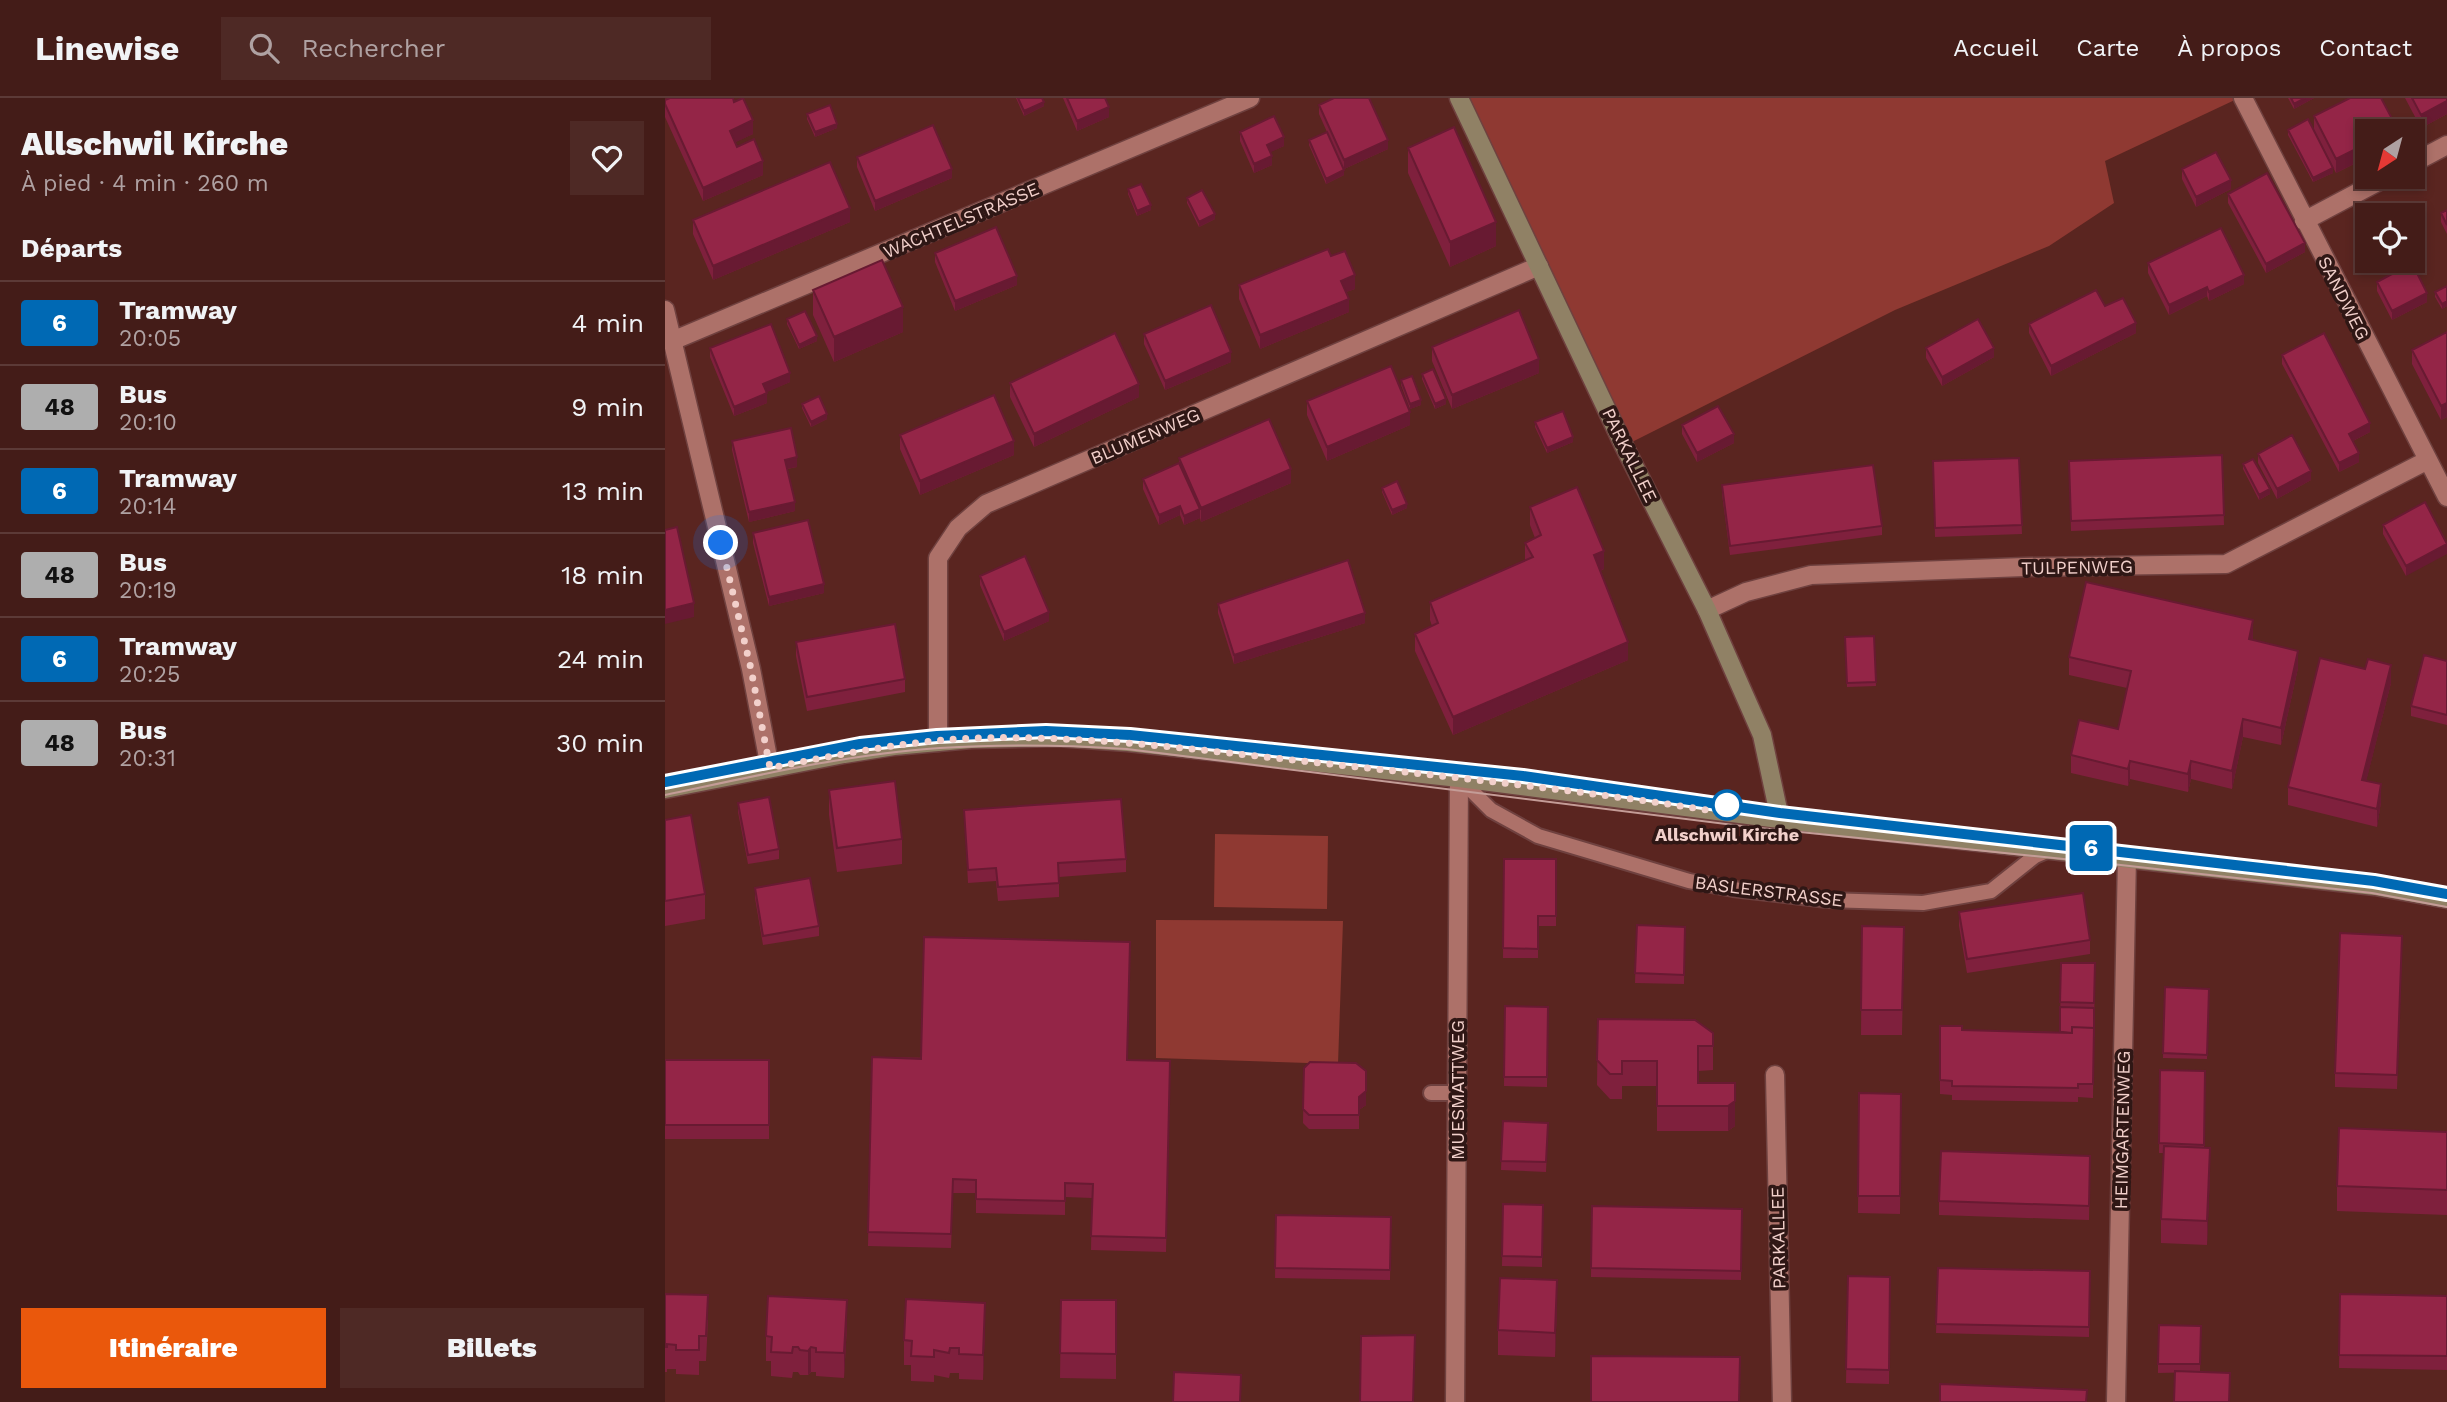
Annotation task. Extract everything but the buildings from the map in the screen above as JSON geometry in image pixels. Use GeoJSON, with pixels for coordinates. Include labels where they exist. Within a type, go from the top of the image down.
{"type":"FeatureCollection","features":[{"type":"Feature","properties":{"kind":"main road","name":"PARKALLEE"},"geometry":{"type":"LineString","coordinates":[[1459,98],[1624,446],[1707,610],[1762,735],[1780,819]]}},
{"type":"Feature","properties":{"kind":"main road"},"geometry":{"type":"LineString","coordinates":[[665,789],[844,754],[938,742],[971,738],[1069,738],[1142,743],[1459,778],[1780,819],[2375,886],[2447,899]]}},
{"type":"Feature","properties":{"kind":"street","name":"WACHTELSTRASSE"},"geometry":{"type":"LineString","coordinates":[[672,341],[1250,98]]}},
{"type":"Feature","properties":{"kind":"street","name":"SANDWEG"},"geometry":{"type":"LineString","coordinates":[[2242,98],[2447,497]]}},
{"type":"Feature","properties":{"kind":"street"},"geometry":{"type":"LineString","coordinates":[[2425,157],[2447,145]]}},
{"type":"Feature","properties":{"kind":"street"},"geometry":{"type":"LineString","coordinates":[[2304,221],[2364,189]]}},
{"type":"Feature","properties":{"kind":"street","name":"BLUMENWEG"},"geometry":{"type":"LineString","coordinates":[[938,742],[938,558],[958,528],[986,504],[1539,266]]}},
{"type":"Feature","properties":{"kind":"street"},"geometry":{"type":"LineString","coordinates":[[665,310],[751,669],[770,768]]}},
{"type":"Feature","properties":{"kind":"street","name":"TULPENWEG"},"geometry":{"type":"LineString","coordinates":[[1707,610],[1746,592],[1811,575],[2226,564],[2428,460]]}},
{"type":"Feature","properties":{"kind":"street","name":"MUESMATTWEG"},"geometry":{"type":"LineString","coordinates":[[1455,1402],[1459,778]]}},
{"type":"Feature","properties":{"kind":"street","name":"HEIMGARTENWEG"},"geometry":{"type":"LineString","coordinates":[[2116,1402],[2127,858]]}},
{"type":"Feature","properties":{"kind":"street","name":"PARKALLEE"},"geometry":{"type":"LineString","coordinates":[[1775,1074],[1782,1402]]}},
{"type":"Feature","properties":{"kind":"lane","name":"BASLERSTRASSE"},"geometry":{"type":"LineString","coordinates":[[1459,778],[1491,810],[1538,836],[1689,881],[1767,893],[1827,900],[1923,903],[1991,891],[2035,856],[2049,850]]}},
{"type":"Feature","properties":{"kind":"lane"},"geometry":{"type":"LineString","coordinates":[[1431,1093],[1457,1093]]}},
{"type":"Feature","properties":{"kind":"shaded area"},"geometry":{"type":"Polygon","coordinates":[[[1459,98],[2239,98],[2105,161],[2114,203],[2049,246],[1895,310],[1624,446],[1459,98]]]}},
{"type":"Feature","properties":{"kind":"shaded area"},"geometry":{"type":"Polygon","coordinates":[[[1215,834],[1328,836],[1327,909],[1214,907],[1215,834]]]}},
{"type":"Feature","properties":{"kind":"shaded area"},"geometry":{"type":"Polygon","coordinates":[[[1156,920],[1343,921],[1338,1064],[1156,1058],[1156,920]]]}},
{"type":"Feature","properties":{"kind":"tram line"},"geometry":{"type":"LineString","coordinates":[[665,782],[860,744],[937,736],[1046,731],[1130,735],[1523,777],[1780,813],[2374,881],[2447,894]]}},
{"type":"Feature","properties":{"kind":"tram line","name":"6"},"geometry":{"type":"LineString","coordinates":[[665,782],[860,744],[937,736],[1046,731],[1130,735],[1523,776],[1780,813],[2374,881],[2447,894]]}},
{"type":"Feature","properties":{"kind":"tram line"},"geometry":{"type":"LineString","coordinates":[[665,795],[802,767],[905,751],[1011,746],[1127,749],[1750,827],[2372,893],[2447,907]]}},
{"type":"Feature","properties":{"kind":"place","name":"Allschwil Kirche"},"geometry":{"type":"Point","coordinates":[1727,805]}},
{"type":"Feature","properties":{"kind":"route"},"geometry":{"type":"LineString","coordinates":[[721,543],[751,669],[770,768],[894,746],[971,738],[1057,737],[1129,742],[1459,778],[1652,801],[1726,813],[1727,805]]}}]}
